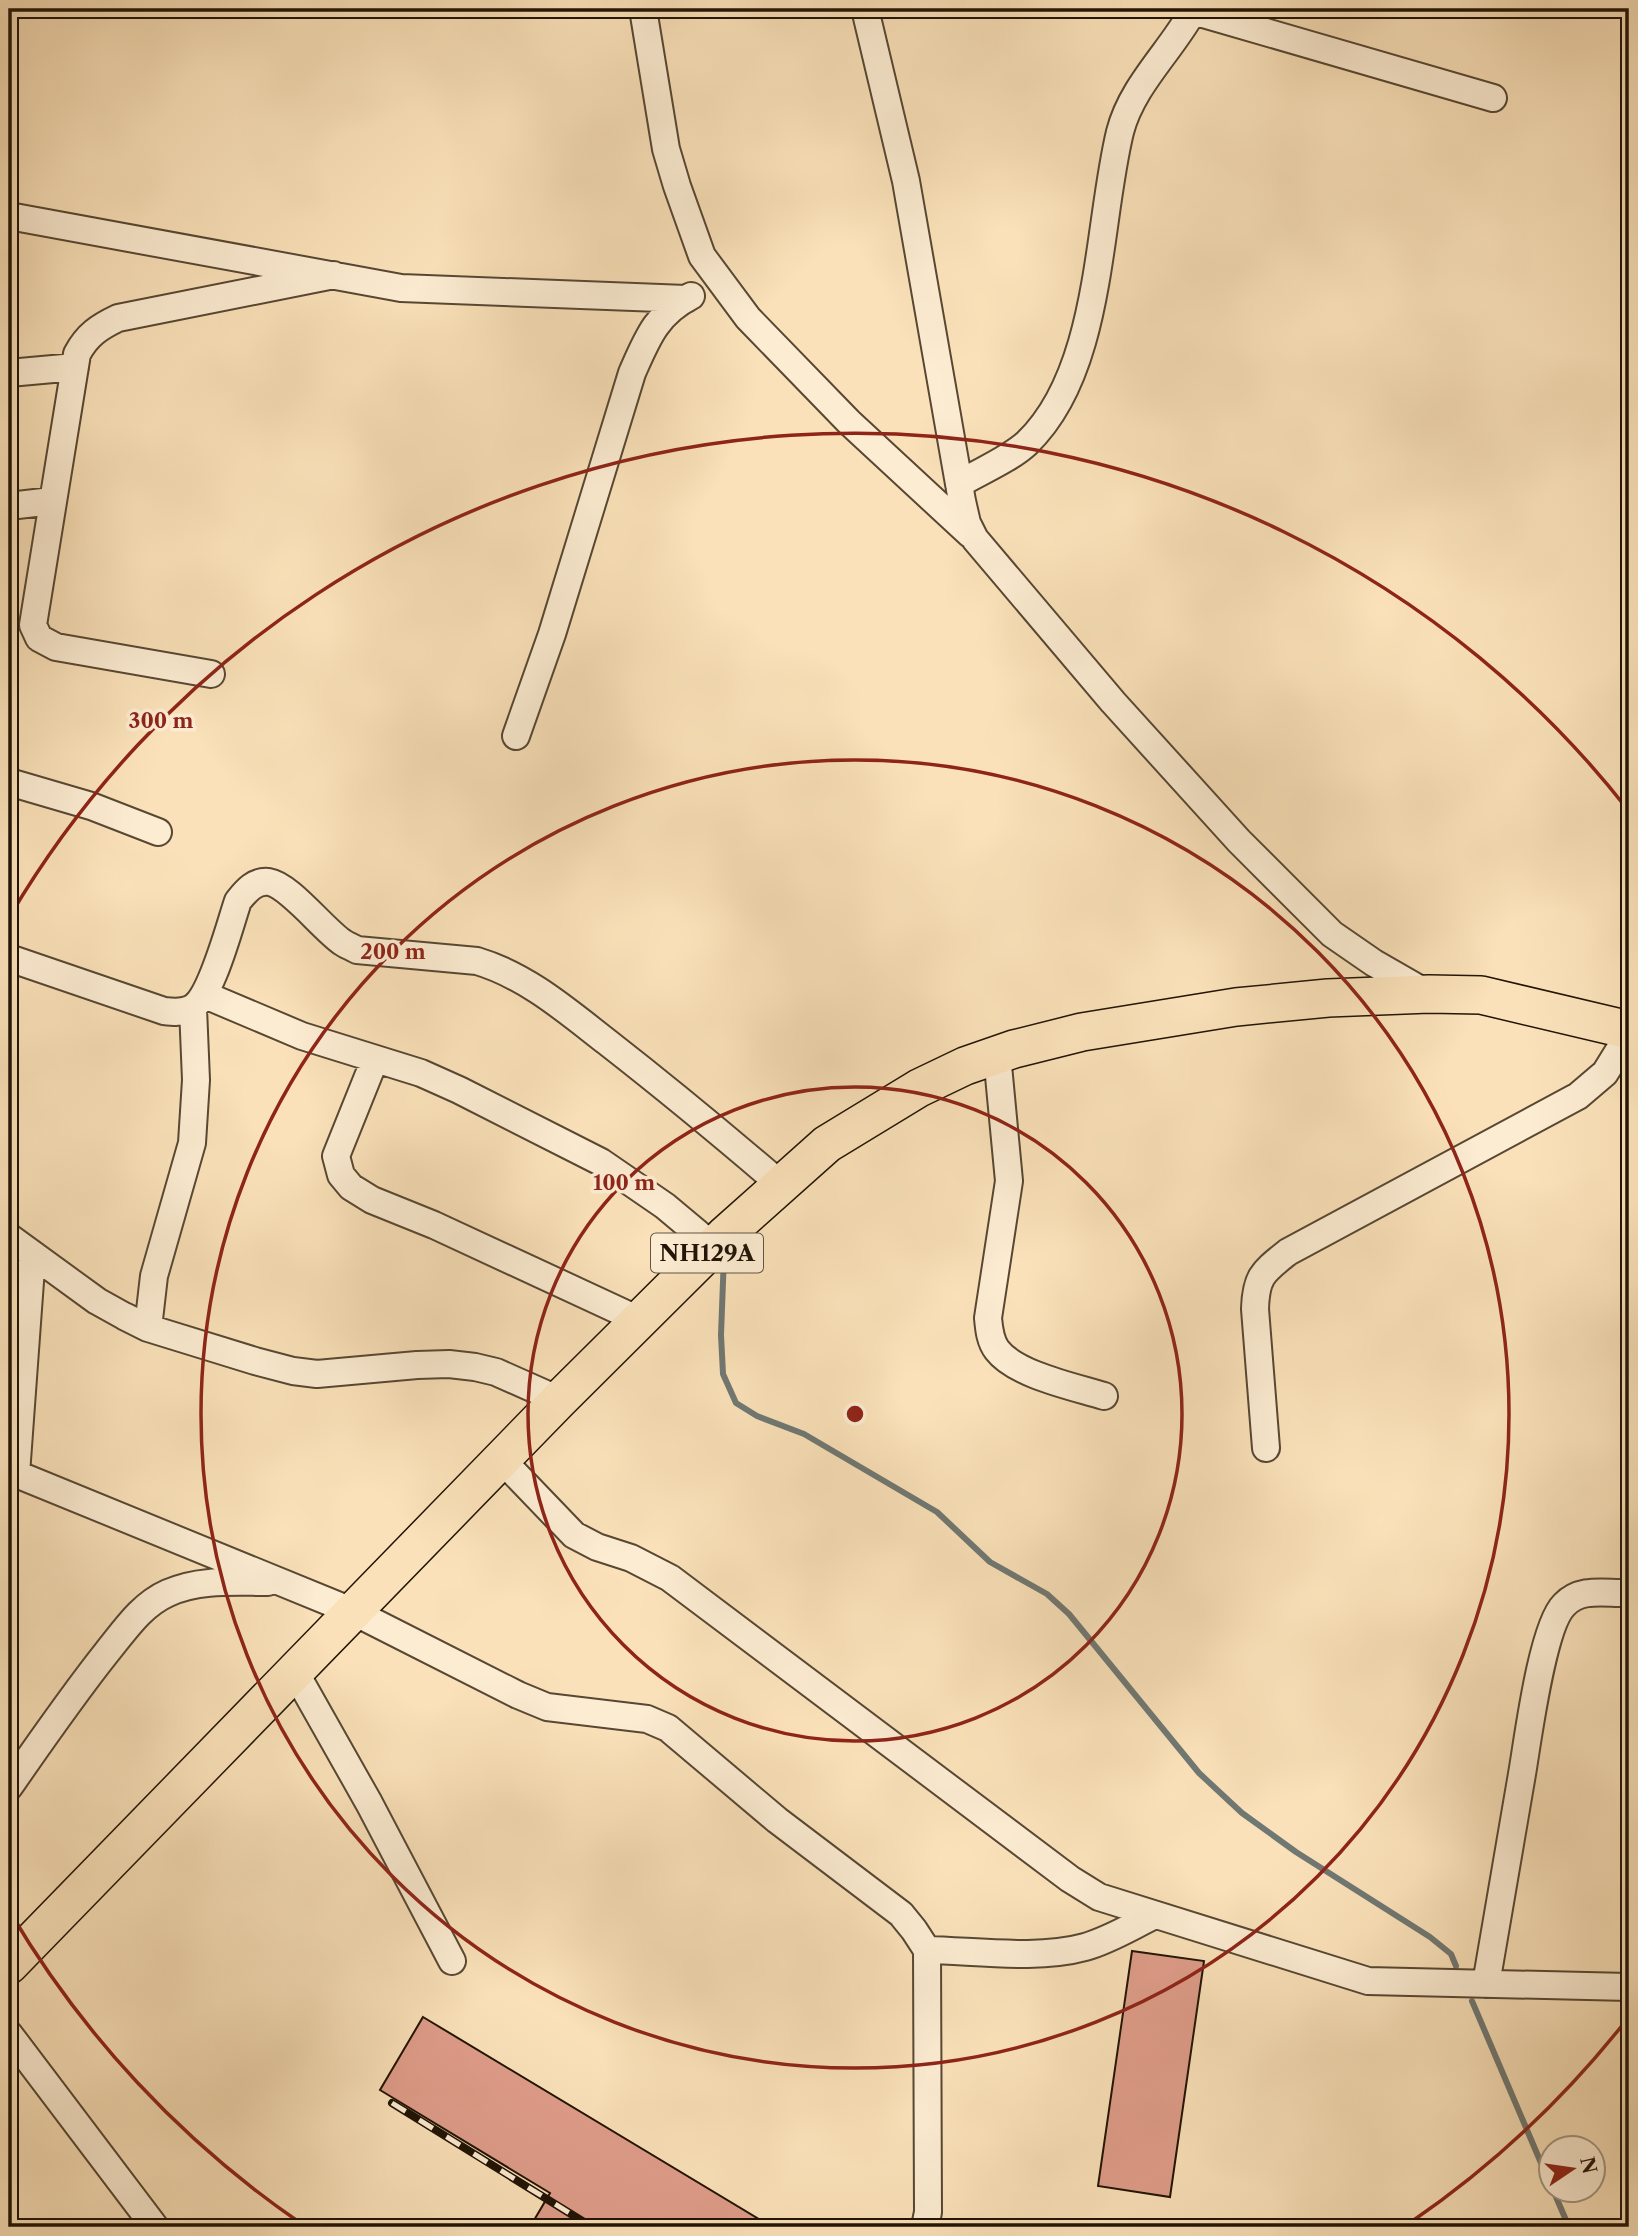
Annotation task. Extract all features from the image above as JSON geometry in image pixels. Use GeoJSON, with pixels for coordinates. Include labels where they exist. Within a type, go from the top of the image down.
{"type":"FeatureCollection","features":[{"type":"Feature","properties":{"kind":"highway","name":"NH129A"},"geometry":{"type":"LineString","coordinates":[[9,1965],[639,1320],[780,1184],[827,1144],[875,1113],[919,1088],[997,1055],[1082,1032],[1236,1007],[1328,998],[1481,995],[1629,1032]]}},
{"type":"Feature","properties":{"kind":"street"},"geometry":{"type":"LineString","coordinates":[[643,9],[666,149],[677,186],[702,256],[748,318],[849,422],[975,539],[1113,702],[1239,841],[1332,934],[1374,963],[1429,994]]}},
{"type":"Feature","properties":{"kind":"street"},"geometry":{"type":"LineString","coordinates":[[865,9],[906,181],[959,484],[967,523],[975,539]]}},
{"type":"Feature","properties":{"kind":"street"},"geometry":{"type":"LineString","coordinates":[[959,484],[1024,446],[1039,430],[1064,388],[1084,331],[1121,130],[1142,86],[1193,10],[1493,98]]}},
{"type":"Feature","properties":{"kind":"street"},"geometry":{"type":"LineString","coordinates":[[9,216],[401,288],[686,299]]}},
{"type":"Feature","properties":{"kind":"street"},"geometry":{"type":"LineString","coordinates":[[211,674],[56,647],[39,638],[33,625],[78,354],[91,333],[118,318],[334,275]]}},
{"type":"Feature","properties":{"kind":"street"},"geometry":{"type":"LineString","coordinates":[[516,736],[552,634],[632,373],[649,336],[663,314],[721,282]]}},
{"type":"Feature","properties":{"kind":"street"},"geometry":{"type":"LineString","coordinates":[[9,373],[75,367]]}},
{"type":"Feature","properties":{"kind":"street"},"geometry":{"type":"LineString","coordinates":[[9,506],[52,501]]}},
{"type":"Feature","properties":{"kind":"street"},"geometry":{"type":"LineString","coordinates":[[9,782],[91,806],[158,832]]}},
{"type":"Feature","properties":{"kind":"street"},"geometry":{"type":"LineString","coordinates":[[149,1328],[154,1276],[192,1143],[199,1002],[238,901],[247,888],[260,882],[272,882],[284,889],[342,942],[357,950],[477,961],[494,966],[522,981],[552,1000],[687,1105],[780,1184]]}},
{"type":"Feature","properties":{"kind":"street"},"geometry":{"type":"LineString","coordinates":[[9,958],[164,1011],[178,1012],[199,1002],[421,1073],[601,1161],[665,1206],[714,1247]]}},
{"type":"Feature","properties":{"kind":"street"},"geometry":{"type":"LineString","coordinates":[[1266,1448],[1255,1309],[1256,1287],[1267,1268],[1288,1252],[1578,1096],[1605,1073],[1629,1032]]}},
{"type":"Feature","properties":{"kind":"street"},"geometry":{"type":"LineString","coordinates":[[997,1055],[1009,1181],[988,1318],[990,1336],[997,1350],[1014,1364],[1041,1376],[1104,1396]]}},
{"type":"Feature","properties":{"kind":"street"},"geometry":{"type":"LineString","coordinates":[[375,1059],[336,1156],[341,1175],[351,1187],[372,1200],[434,1225],[639,1320]]}},
{"type":"Feature","properties":{"kind":"street"},"geometry":{"type":"LineString","coordinates":[[9,1237],[97,1301],[149,1328],[293,1371],[317,1374],[417,1365],[462,1366],[496,1372],[559,1400]]}},
{"type":"Feature","properties":{"kind":"street"},"geometry":{"type":"LineString","coordinates":[[32,1254],[13,1472],[354,1612],[547,1707],[647,1719],[667,1728],[776,1820],[901,1914],[927,1950],[928,2185],[925,2227]]}},
{"type":"Feature","properties":{"kind":"street"},"geometry":{"type":"LineString","coordinates":[[501,1459],[574,1535],[597,1547],[631,1558],[670,1578],[1070,1879],[1099,1897],[1368,1981],[1629,1987]]}},
{"type":"Feature","properties":{"kind":"street"},"geometry":{"type":"LineString","coordinates":[[9,1787],[76,1691],[136,1616],[152,1601],[188,1586],[205,1583],[280,1582]]}},
{"type":"Feature","properties":{"kind":"street"},"geometry":{"type":"LineString","coordinates":[[1486,1984],[1536,1697],[1546,1644],[1555,1618],[1563,1606],[1585,1592],[1629,1590]]}},
{"type":"Feature","properties":{"kind":"street"},"geometry":{"type":"LineString","coordinates":[[295,1672],[369,1803],[452,1961]]}},
{"type":"Feature","properties":{"kind":"street"},"geometry":{"type":"LineString","coordinates":[[927,1950],[1025,1953],[1083,1947],[1106,1940],[1155,1915]]}},
{"type":"Feature","properties":{"kind":"street"},"geometry":{"type":"LineString","coordinates":[[9,2034],[155,2227]]}},
{"type":"Feature","properties":{"kind":"building"},"geometry":{"type":"Polygon","coordinates":[[[1132,1951],[1204,1961],[1170,2197],[1098,2186],[1132,1951]]]}},
{"type":"Feature","properties":{"kind":"building"},"geometry":{"type":"Polygon","coordinates":[[[423,2017],[772,2227],[530,2227],[550,2193],[380,2090],[423,2017]]]}},
{"type":"Feature","properties":{"kind":"waterway"},"geometry":{"type":"LineString","coordinates":[[724,1255],[721,1335],[723,1374],[736,1403],[757,1416],[804,1434],[937,1512],[990,1562],[1047,1594],[1069,1614],[1199,1773],[1242,1813],[1296,1852],[1430,1937],[1451,1954],[1456,1966]]}},
{"type":"Feature","properties":{"kind":"waterway"},"geometry":{"type":"LineString","coordinates":[[1472,2001],[1536,2151]]}},
{"type":"Feature","properties":{"kind":"waterway"},"geometry":{"type":"LineString","coordinates":[[1559,2204],[1569,2227]]}},
{"type":"Feature","properties":{"kind":"railway"},"geometry":{"type":"LineString","coordinates":[[392,2103],[592,2227]]}}]}
